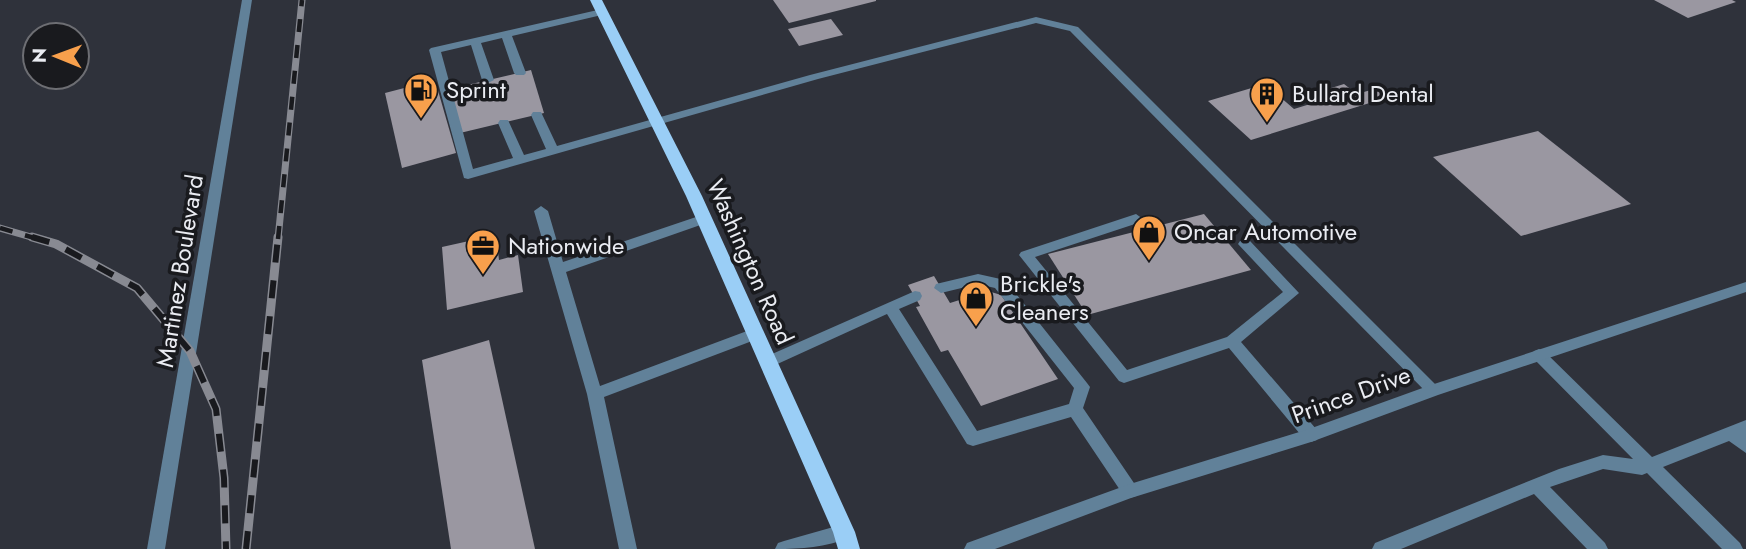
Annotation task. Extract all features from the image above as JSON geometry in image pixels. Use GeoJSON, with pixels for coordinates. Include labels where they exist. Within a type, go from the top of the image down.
{"type":"FeatureCollection","features":[{"type":"Feature","properties":{"kind":"main road","name":"Washington Road"},"geometry":{"type":"LineString","coordinates":[[599,6],[704,219],[847,540]]}},
{"type":"Feature","properties":{"kind":"street","name":"Martinez Boulevard"},"geometry":{"type":"LineString","coordinates":[[156,549],[247,0]]}},
{"type":"Feature","properties":{"kind":"street"},"geometry":{"type":"LineString","coordinates":[[599,6],[506,34],[435,50],[468,175],[656,121],[1036,20],[1074,29],[1433,390]]}},
{"type":"Feature","properties":{"kind":"street"},"geometry":{"type":"LineString","coordinates":[[506,34],[520,73]]}},
{"type":"Feature","properties":{"kind":"street"},"geometry":{"type":"LineString","coordinates":[[475,41],[488,80]]}},
{"type":"Feature","properties":{"kind":"street"},"geometry":{"type":"LineString","coordinates":[[537,115],[553,151]]}},
{"type":"Feature","properties":{"kind":"street"},"geometry":{"type":"LineString","coordinates":[[504,122],[520,161]]}},
{"type":"Feature","properties":{"kind":"street"},"geometry":{"type":"LineString","coordinates":[[541,211],[595,394],[628,549]]}},
{"type":"Feature","properties":{"kind":"street"},"geometry":{"type":"LineString","coordinates":[[559,269],[704,219]]}},
{"type":"Feature","properties":{"kind":"street"},"geometry":{"type":"LineString","coordinates":[[1136,219],[1026,255],[1124,377],[1233,341],[1292,293],[1245,244]]}},
{"type":"Feature","properties":{"kind":"street"},"geometry":{"type":"LineString","coordinates":[[941,288],[978,279],[1000,284],[1082,387],[1075,409]]}},
{"type":"Feature","properties":{"kind":"street","name":"Prince Drive"},"geometry":{"type":"LineString","coordinates":[[973,549],[1130,491],[1311,435],[1433,390],[1746,287]]}},
{"type":"Feature","properties":{"kind":"street"},"geometry":{"type":"LineString","coordinates":[[768,362],[915,296]]}},
{"type":"Feature","properties":{"kind":"street"},"geometry":{"type":"LineString","coordinates":[[890,307],[973,439],[1075,409]]}},
{"type":"Feature","properties":{"kind":"street"},"geometry":{"type":"LineString","coordinates":[[595,394],[755,334]]}},
{"type":"Feature","properties":{"kind":"street"},"geometry":{"type":"LineString","coordinates":[[1233,341],[1311,435]]}},
{"type":"Feature","properties":{"kind":"street"},"geometry":{"type":"LineString","coordinates":[[1539,355],[1734,549]]}},
{"type":"Feature","properties":{"kind":"street"},"geometry":{"type":"LineString","coordinates":[[1075,409],[1130,491]]}},
{"type":"Feature","properties":{"kind":"street"},"geometry":{"type":"LineString","coordinates":[[1381,549],[1537,485],[1603,462],[1642,468],[1739,430],[1746,446]]}},
{"type":"Feature","properties":{"kind":"street"},"geometry":{"type":"LineString","coordinates":[[1537,485],[1599,549]]}},
{"type":"Feature","properties":{"kind":"street"},"geometry":{"type":"LineString","coordinates":[[784,549],[847,540]]}},
{"type":"Feature","properties":{"kind":"building"},"geometry":{"type":"Polygon","coordinates":[[[773,0],[876,0],[876,1],[789,23],[773,0]]]}},
{"type":"Feature","properties":{"kind":"building"},"geometry":{"type":"Polygon","coordinates":[[[1654,0],[1732,0],[1736,2],[1688,18],[1654,0]]]}},
{"type":"Feature","properties":{"kind":"building"},"geometry":{"type":"Polygon","coordinates":[[[831,19],[843,35],[799,46],[788,29],[831,19]]]}},
{"type":"Feature","properties":{"kind":"building"},"geometry":{"type":"Polygon","coordinates":[[[531,70],[544,113],[460,133],[450,89],[531,70]]]}},
{"type":"Feature","properties":{"kind":"building"},"geometry":{"type":"Polygon","coordinates":[[[435,80],[456,153],[402,168],[385,93],[435,80]]]}},
{"type":"Feature","properties":{"kind":"building","name":"Bullard Dental"},"geometry":{"type":"Polygon","coordinates":[[[1265,84],[1294,109],[1320,101],[1312,94],[1344,84],[1357,94],[1381,87],[1392,96],[1251,140],[1208,101],[1265,84]]]}},
{"type":"Feature","properties":{"kind":"building"},"geometry":{"type":"Polygon","coordinates":[[[1538,131],[1631,204],[1521,236],[1433,157],[1538,131]]]}},
{"type":"Feature","properties":{"kind":"building","name":"Oncar Automotive"},"geometry":{"type":"Polygon","coordinates":[[[1204,214],[1251,270],[1087,315],[1048,254],[1204,214]]]}},
{"type":"Feature","properties":{"kind":"building","name":"Nationwide"},"geometry":{"type":"Polygon","coordinates":[[[496,235],[499,260],[518,255],[523,292],[447,310],[442,247],[496,235]]]}},
{"type":"Feature","properties":{"kind":"building","name":"Brickle's Cleaners"},"geometry":{"type":"Polygon","coordinates":[[[934,276],[950,303],[988,291],[1001,295],[1058,379],[981,406],[948,350],[941,352],[916,307],[920,306],[908,285],[934,276]]]}},
{"type":"Feature","properties":{"kind":"building"},"geometry":{"type":"Polygon","coordinates":[[[489,340],[535,549],[451,549],[422,360],[489,340]]]}},
{"type":"Feature","properties":{"kind":"railway"},"geometry":{"type":"LineString","coordinates":[[278,239],[302,0]]}},
{"type":"Feature","properties":{"kind":"railway"},"geometry":{"type":"LineString","coordinates":[[0,228],[38,239]]}},
{"type":"Feature","properties":{"kind":"railway"},"geometry":{"type":"LineString","coordinates":[[32,237],[56,244],[137,288],[190,351],[216,409],[224,478],[226,549]]}},
{"type":"Feature","properties":{"kind":"railway"},"geometry":{"type":"LineString","coordinates":[[246,549],[278,237]]}},
{"type":"Feature","properties":{"kind":"place","name":"Sprint"},"geometry":{"type":"Point","coordinates":[421,120]}},
{"type":"Feature","properties":{"kind":"place","name":"Bullard Dental"},"geometry":{"type":"Point","coordinates":[1267,124]}},
{"type":"Feature","properties":{"kind":"place","name":"Oncar Automotive"},"geometry":{"type":"Point","coordinates":[1149,262]}},
{"type":"Feature","properties":{"kind":"place","name":"Nationwide"},"geometry":{"type":"Point","coordinates":[483,276]}},
{"type":"Feature","properties":{"kind":"place","name":"Brickle's Cleaners"},"geometry":{"type":"Point","coordinates":[976,328]}}]}
